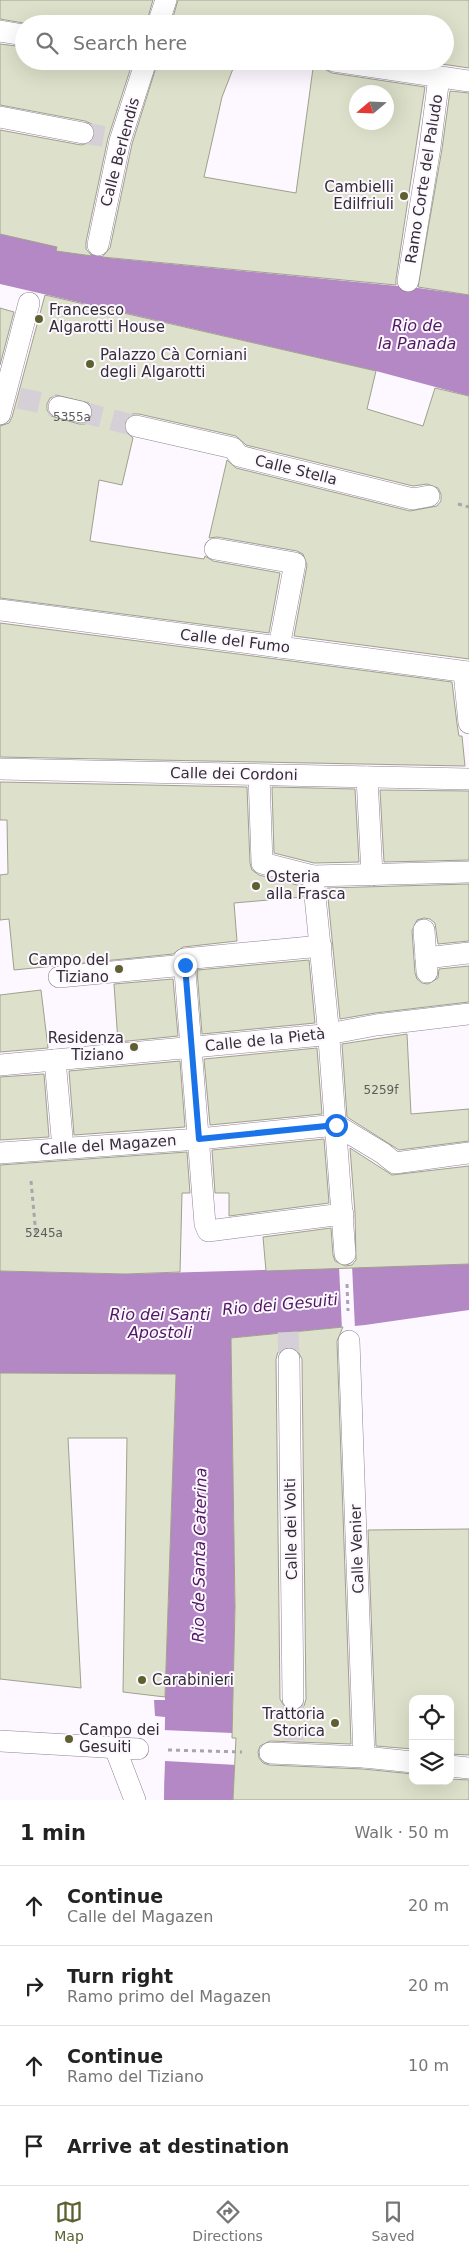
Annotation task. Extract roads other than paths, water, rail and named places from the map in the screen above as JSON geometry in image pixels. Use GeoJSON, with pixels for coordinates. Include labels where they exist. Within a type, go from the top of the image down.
{"type":"FeatureCollection","features":[{"type":"Feature","properties":{"kind":"street"},"geometry":{"type":"LineString","coordinates":[[161,15],[166,0]]}},
{"type":"Feature","properties":{"kind":"street"},"geometry":{"type":"LineString","coordinates":[[0,31],[15,34]]}},
{"type":"Feature","properties":{"kind":"street","name":"Calle Berlendis"},"geometry":{"type":"LineString","coordinates":[[98,245],[113,139],[142,70]]}},
{"type":"Feature","properties":{"kind":"street"},"geometry":{"type":"LineString","coordinates":[[393,70],[469,81]]}},
{"type":"Feature","properties":{"kind":"street","name":"Ramo Corte del Paludo"},"geometry":{"type":"LineString","coordinates":[[408,281],[430,147],[439,77]]}},
{"type":"Feature","properties":{"kind":"street"},"geometry":{"type":"LineString","coordinates":[[0,117],[83,133]]}},
{"type":"Feature","properties":{"kind":"street"},"geometry":{"type":"LineString","coordinates":[[8,402],[28,303]]}},
{"type":"Feature","properties":{"kind":"street"},"geometry":{"type":"LineString","coordinates":[[59,407],[81,412]]}},
{"type":"Feature","properties":{"kind":"street","name":"Calle Stella"},"geometry":{"type":"LineString","coordinates":[[136,426],[233,448],[239,456],[413,499],[429,496]]}},
{"type":"Feature","properties":{"kind":"street"},"geometry":{"type":"LineString","coordinates":[[215,549],[296,563],[279,647]]}},
{"type":"Feature","properties":{"kind":"street","name":"Calle del Fumo"},"geometry":{"type":"LineString","coordinates":[[0,610],[466,672]]}},
{"type":"Feature","properties":{"kind":"street"},"geometry":{"type":"LineString","coordinates":[[466,672],[469,723]]}},
{"type":"Feature","properties":{"kind":"street","name":"Calle dei Cordoni"},"geometry":{"type":"LineString","coordinates":[[0,769],[469,779]]}},
{"type":"Feature","properties":{"kind":"street"},"geometry":{"type":"LineString","coordinates":[[259,775],[262,863],[313,876],[469,872]]}},
{"type":"Feature","properties":{"kind":"street"},"geometry":{"type":"LineString","coordinates":[[366,777],[372,874]]}},
{"type":"Feature","properties":{"kind":"street"},"geometry":{"type":"LineString","coordinates":[[313,876],[329,1034],[345,1254]]}},
{"type":"Feature","properties":{"kind":"street"},"geometry":{"type":"LineString","coordinates":[[424,930],[426,965],[469,953]]}},
{"type":"Feature","properties":{"kind":"street"},"geometry":{"type":"LineString","coordinates":[[321,949],[184,959],[205,1224],[208,1231],[343,1214]]}},
{"type":"Feature","properties":{"kind":"street"},"geometry":{"type":"LineString","coordinates":[[58,977],[185,965]]}},
{"type":"Feature","properties":{"kind":"street","name":"Calle de la Pietà"},"geometry":{"type":"LineString","coordinates":[[0,1065],[329,1034],[376,1025],[469,1014]]}},
{"type":"Feature","properties":{"kind":"street"},"geometry":{"type":"LineString","coordinates":[[55,1060],[63,1148]]}},
{"type":"Feature","properties":{"kind":"street"},"geometry":{"type":"LineString","coordinates":[[336,1125],[396,1163],[469,1153]]}},
{"type":"Feature","properties":{"kind":"street","name":"Calle del Magazen"},"geometry":{"type":"LineString","coordinates":[[0,1153],[199,1139],[336,1125]]}},
{"type":"Feature","properties":{"kind":"street","name":"Calle Venier"},"geometry":{"type":"LineString","coordinates":[[350,1341],[364,1757]]}},
{"type":"Feature","properties":{"kind":"street","name":"Calle dei Volti"},"geometry":{"type":"LineString","coordinates":[[289,1359],[293,1699]]}},
{"type":"Feature","properties":{"kind":"street"},"geometry":{"type":"LineString","coordinates":[[0,1741],[138,1749]]}},
{"type":"Feature","properties":{"kind":"street"},"geometry":{"type":"LineString","coordinates":[[270,1753],[294,1747],[409,1762]]}},
{"type":"Feature","properties":{"kind":"street"},"geometry":{"type":"LineString","coordinates":[[115,1748],[135,1800]]}},
{"type":"Feature","properties":{"kind":"street"},"geometry":{"type":"LineString","coordinates":[[454,1766],[469,1768]]}},
{"type":"Feature","properties":{"kind":"water","name":"Rio de la Panada"},"geometry":{"type":"Polygon","coordinates":[[[0,234],[110,258],[418,288],[469,295],[469,396],[376,371],[0,284],[0,234]]]}},
{"type":"Feature","properties":{"kind":"water"},"geometry":{"type":"Polygon","coordinates":[[[469,1264],[469,1310],[365,1325],[231,1338],[235,1607],[232,1738],[235,1765],[233,1800],[164,1800],[165,1717],[155,1716],[154,1700],[165,1700],[176,1374],[0,1373],[0,1271],[126,1274],[469,1264]]]}},
{"type":"Feature","properties":{"kind":"tunnel"},"geometry":{"type":"LineString","coordinates":[[83,133],[107,137]]}},
{"type":"Feature","properties":{"kind":"tunnel"},"geometry":{"type":"LineString","coordinates":[[19,398],[59,407]]}},
{"type":"Feature","properties":{"kind":"tunnel"},"geometry":{"type":"LineString","coordinates":[[81,412],[136,426]]}},
{"type":"Feature","properties":{"kind":"tunnel"},"geometry":{"type":"LineString","coordinates":[[288,1332],[289,1359]]}},
{"type":"Feature","properties":{"kind":"tunnel"},"geometry":{"type":"LineString","coordinates":[[293,1699],[294,1740]]}},
{"type":"Feature","properties":{"kind":"place","name":"Cambielli Edilfriuli"},"geometry":{"type":"Point","coordinates":[404,196]}},
{"type":"Feature","properties":{"kind":"place","name":"Francesco Algarotti House"},"geometry":{"type":"Point","coordinates":[39,319]}},
{"type":"Feature","properties":{"kind":"place","name":"Palazzo Cà Corniani degli Algarotti"},"geometry":{"type":"Point","coordinates":[90,364]}},
{"type":"Feature","properties":{"kind":"place","name":"Osteria alla Frasca"},"geometry":{"type":"Point","coordinates":[256,886]}},
{"type":"Feature","properties":{"kind":"place","name":"Campo del Tiziano"},"geometry":{"type":"Point","coordinates":[119,969]}},
{"type":"Feature","properties":{"kind":"place","name":"Residenza Tiziano"},"geometry":{"type":"Point","coordinates":[134,1047]}},
{"type":"Feature","properties":{"kind":"place","name":"Carabinieri"},"geometry":{"type":"Point","coordinates":[142,1680]}},
{"type":"Feature","properties":{"kind":"place","name":"Trattoria Storica"},"geometry":{"type":"Point","coordinates":[335,1723]}},
{"type":"Feature","properties":{"kind":"place","name":"Campo dei Gesuiti"},"geometry":{"type":"Point","coordinates":[69,1739]}},
{"type":"Feature","properties":{"kind":"water label","name":"Rio dei Gesuiti"},"geometry":{"type":"Point","coordinates":[280,1304]}},
{"type":"Feature","properties":{"kind":"water label","name":"Rio dei Santi Apostoli"},"geometry":{"type":"Point","coordinates":[160,1323]}},
{"type":"Feature","properties":{"kind":"water label","name":"Rio de Santa Caterina"},"geometry":{"type":"Point","coordinates":[199,1555]}}]}
